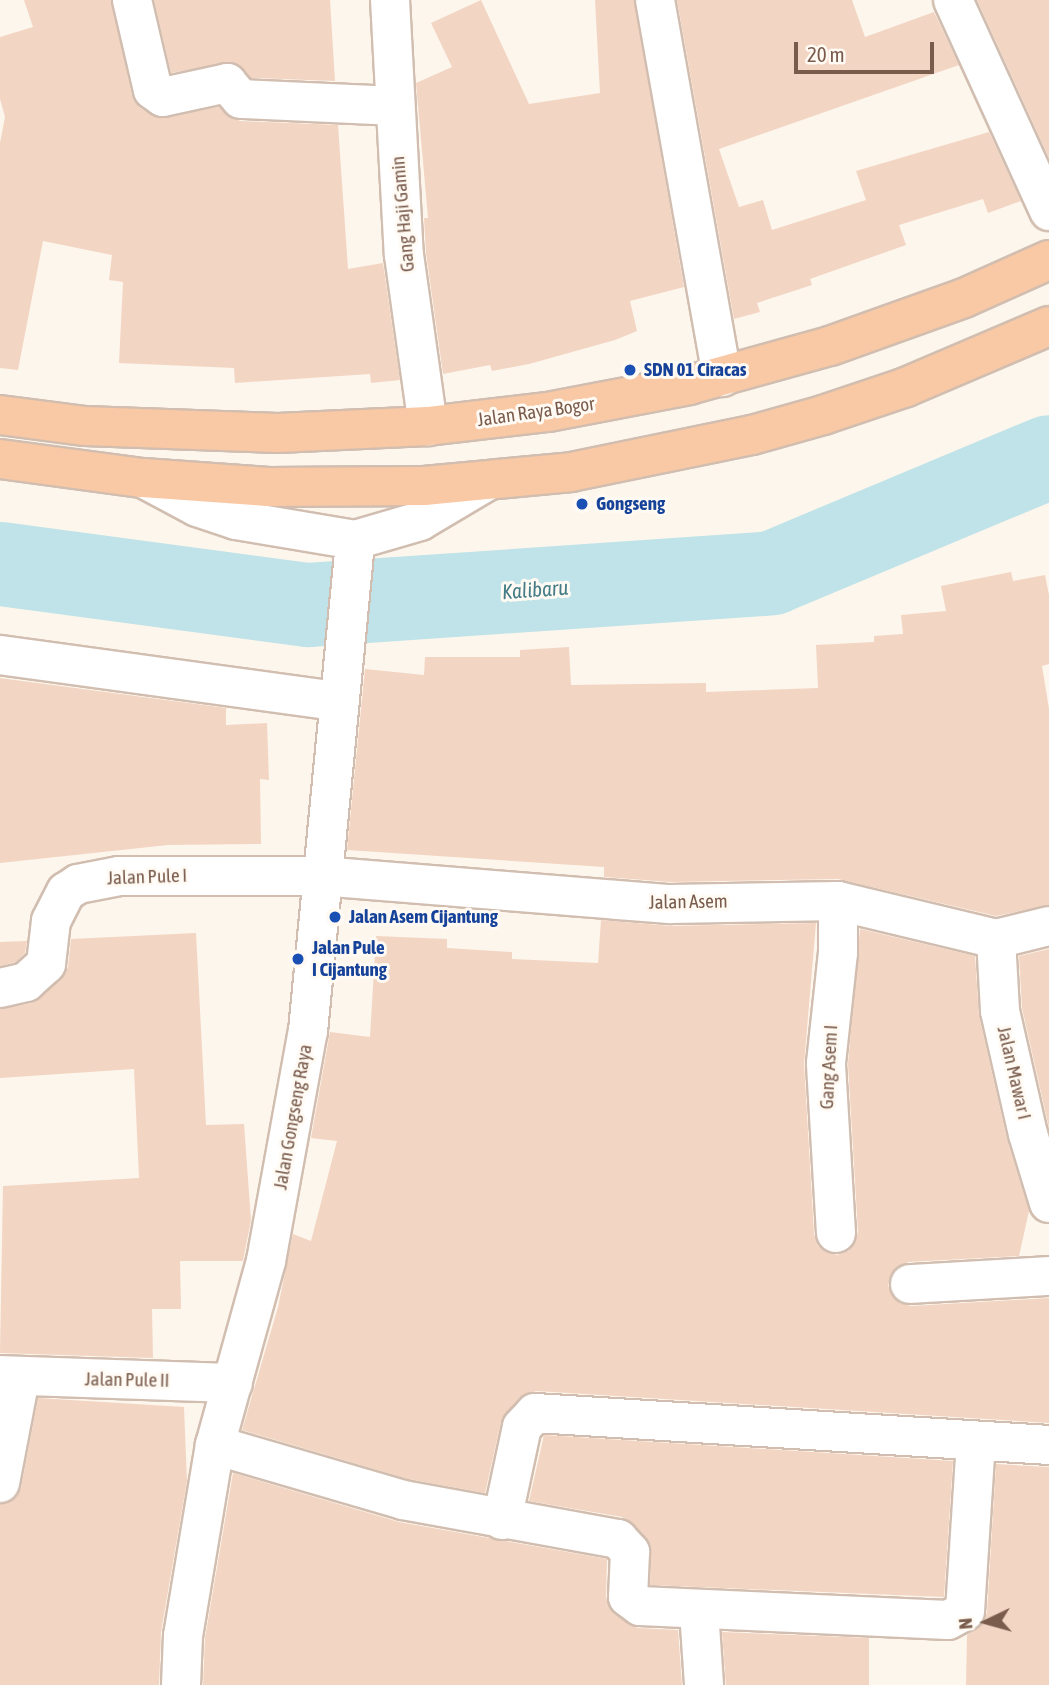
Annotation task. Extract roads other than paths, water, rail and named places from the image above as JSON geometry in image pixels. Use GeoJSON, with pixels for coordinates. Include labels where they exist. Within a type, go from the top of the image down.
{"type":"FeatureCollection","features":[{"type":"Feature","properties":{"kind":"highway","name":"Jalan Raya Bogor"},"geometry":{"type":"LineString","coordinates":[[0,415],[85,426],[278,433],[428,426],[560,410],[722,377],[830,346],[952,302],[1049,260]]}},
{"type":"Feature","properties":{"kind":"highway"},"geometry":{"type":"LineString","coordinates":[[0,459],[143,478],[336,489],[487,481],[571,472],[752,435],[906,387],[1049,326]]}},
{"type":"Feature","properties":{"kind":"street"},"geometry":{"type":"LineString","coordinates":[[132,0],[153,90],[163,97],[227,83],[242,99],[394,106]]}},
{"type":"Feature","properties":{"kind":"street","name":"Gang Haji Gamin"},"geometry":{"type":"LineString","coordinates":[[390,0],[404,255],[428,426]]}},
{"type":"Feature","properties":{"kind":"street"},"geometry":{"type":"LineString","coordinates":[[655,0],[722,377]]}},
{"type":"Feature","properties":{"kind":"street"},"geometry":{"type":"LineString","coordinates":[[953,0],[1049,212]]}},
{"type":"Feature","properties":{"kind":"street"},"geometry":{"type":"LineString","coordinates":[[143,478],[197,507],[353,557],[487,481]]}},
{"type":"Feature","properties":{"kind":"street","name":"Jalan Gongseng Raya"},"geometry":{"type":"LineString","coordinates":[[181,1685],[183,1636],[215,1445],[266,1261],[307,1031],[353,557]]}},
{"type":"Feature","properties":{"kind":"street"},"geometry":{"type":"LineString","coordinates":[[0,655],[338,701]]}},
{"type":"Feature","properties":{"kind":"street","name":"Jalan Pule I"},"geometry":{"type":"LineString","coordinates":[[0,988],[26,982],[46,964],[51,921],[66,892],[78,884],[146,875],[320,876]]}},
{"type":"Feature","properties":{"kind":"street","name":"Jalan Asem"},"geometry":{"type":"LineString","coordinates":[[320,876],[617,902],[838,901],[996,939],[1049,926]]}},
{"type":"Feature","properties":{"kind":"street","name":"Gang Asem I"},"geometry":{"type":"LineString","coordinates":[[836,1233],[825,1063],[838,953],[838,901]]}},
{"type":"Feature","properties":{"kind":"street","name":"Jalan Mawar I"},"geometry":{"type":"LineString","coordinates":[[996,939],[1000,1011],[1049,1203]]}},
{"type":"Feature","properties":{"kind":"street"},"geometry":{"type":"LineString","coordinates":[[911,1284],[1049,1276]]}},
{"type":"Feature","properties":{"kind":"street","name":"Jalan Pule II"},"geometry":{"type":"LineString","coordinates":[[0,1483],[10,1376],[233,1383]]}},
{"type":"Feature","properties":{"kind":"street"},"geometry":{"type":"LineString","coordinates":[[502,1520],[522,1427],[535,1413],[1049,1445]]}},
{"type":"Feature","properties":{"kind":"street"},"geometry":{"type":"LineString","coordinates":[[215,1445],[333,1483],[502,1520],[618,1539],[630,1552],[627,1588],[632,1602],[699,1611],[959,1617],[965,1611],[976,1441]]}},
{"type":"Feature","properties":{"kind":"street"},"geometry":{"type":"LineString","coordinates":[[699,1611],[704,1685]]}},
{"type":"Feature","properties":{"kind":"waterway","name":"Kalibaru"},"geometry":{"type":"LineString","coordinates":[[0,564],[308,605],[772,573],[1049,457]]}},
{"type":"Feature","properties":{"kind":"place","name":"SDN 01 Ciracas"},"geometry":{"type":"Point","coordinates":[630,370]}},
{"type":"Feature","properties":{"kind":"place","name":"Gongseng"},"geometry":{"type":"Point","coordinates":[582,504]}},
{"type":"Feature","properties":{"kind":"place","name":"Jalan Asem Cijantung"},"geometry":{"type":"Point","coordinates":[335,917]}},
{"type":"Feature","properties":{"kind":"place","name":"Jalan Pule I Cijantung"},"geometry":{"type":"Point","coordinates":[298,959]}}]}
